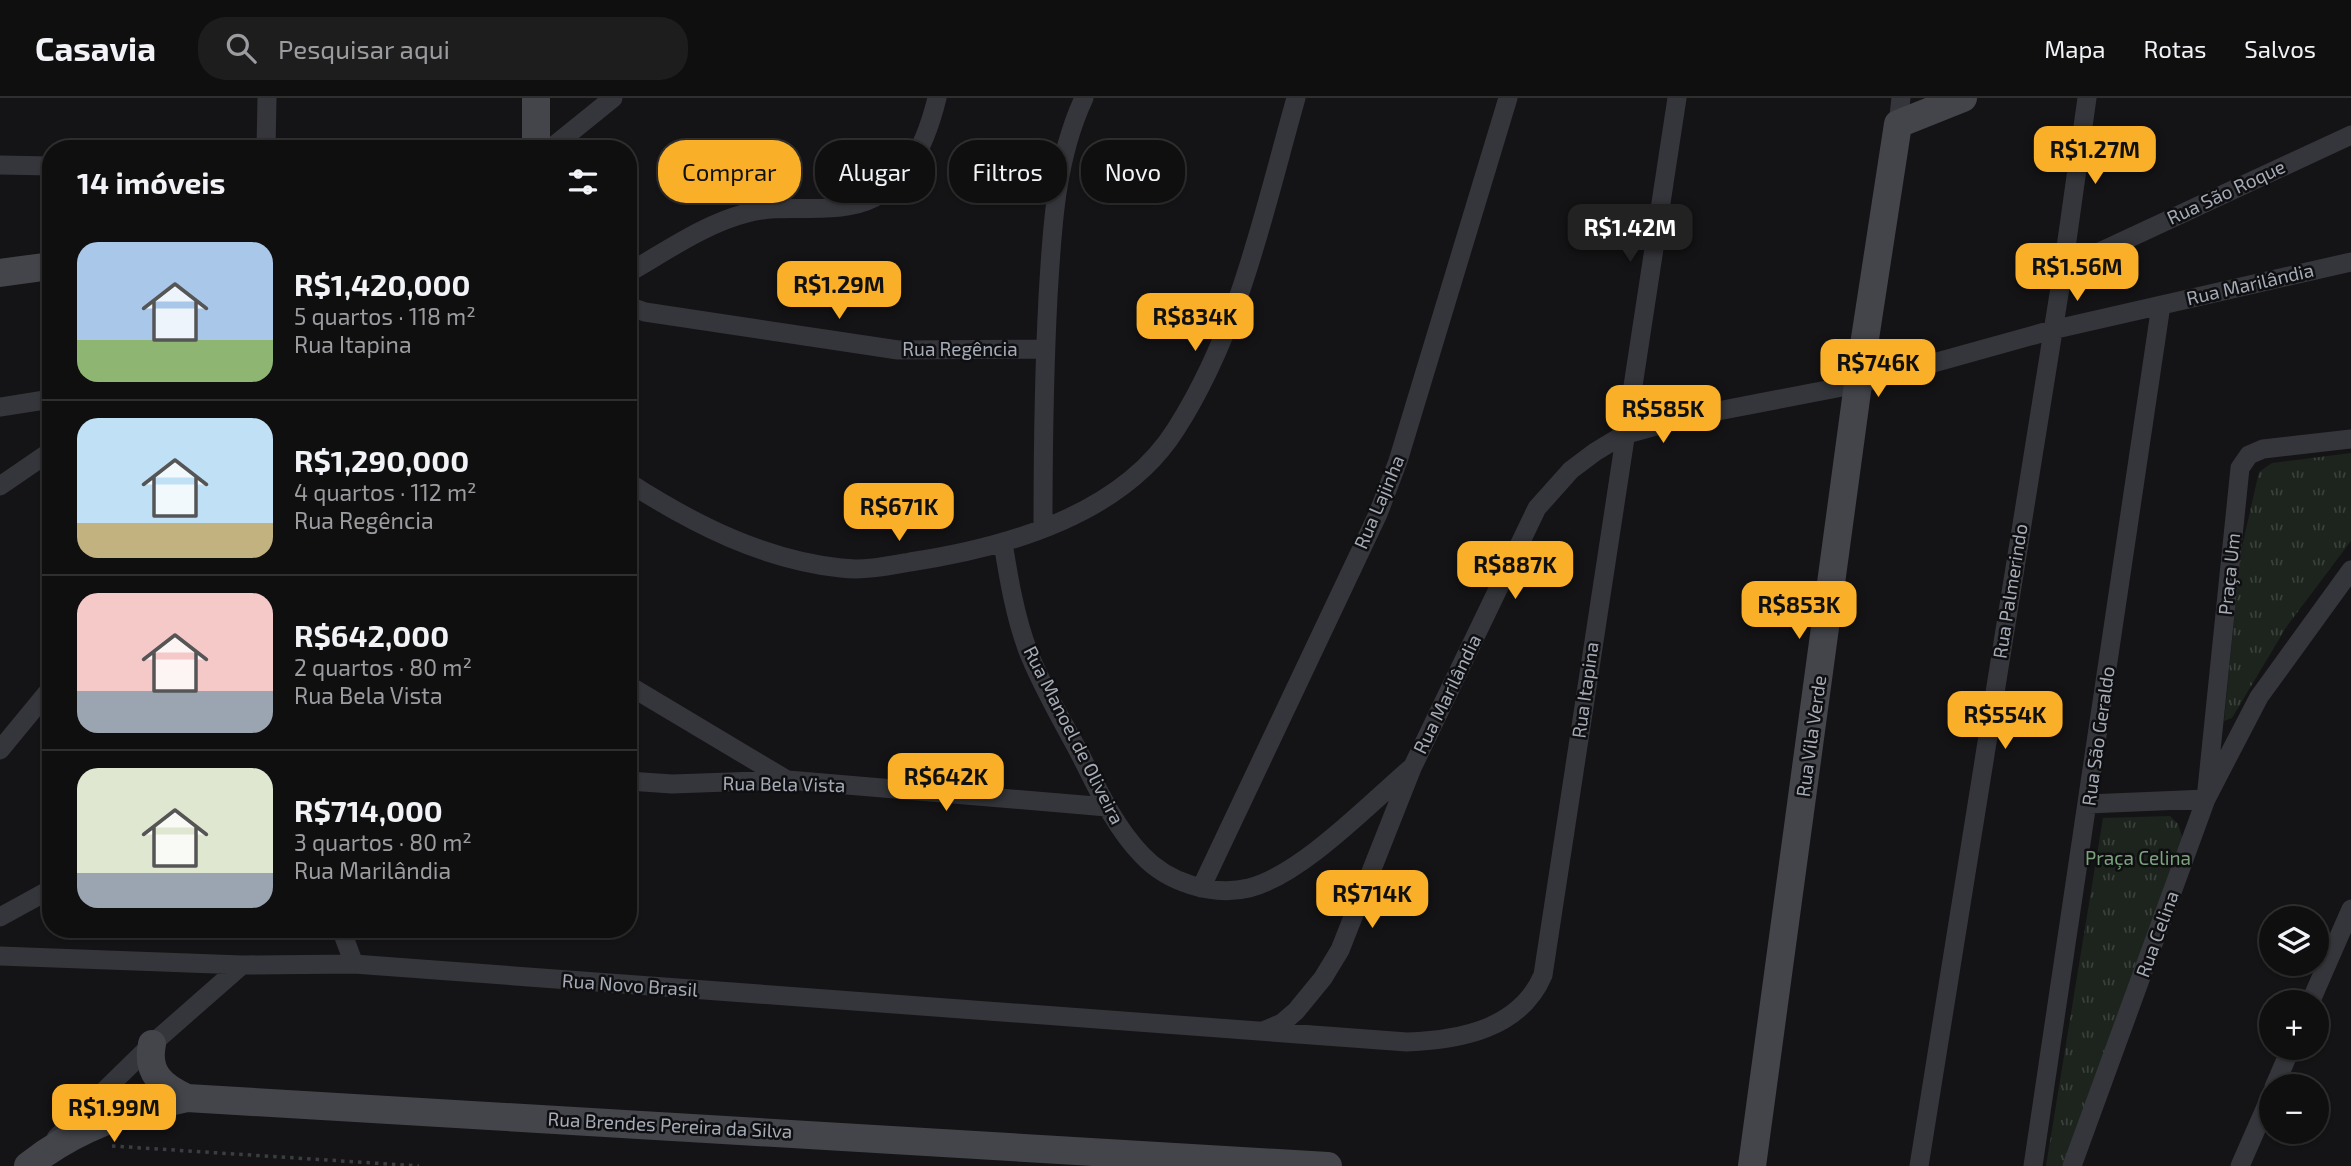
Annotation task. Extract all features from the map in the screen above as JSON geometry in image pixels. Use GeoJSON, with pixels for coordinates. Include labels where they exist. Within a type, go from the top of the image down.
{"type":"FeatureCollection","features":[{"type":"Feature","properties":{"kind":"main road"},"geometry":{"type":"LineString","coordinates":[[536,98],[536,140]]}},
{"type":"Feature","properties":{"kind":"main road"},"geometry":{"type":"LineString","coordinates":[[1900,111],[1963,98]]}},
{"type":"Feature","properties":{"kind":"main road","name":"Rua Vila Verde"},"geometry":{"type":"LineString","coordinates":[[1752,1166],[1858,384],[1900,111]]}},
{"type":"Feature","properties":{"kind":"main road"},"geometry":{"type":"LineString","coordinates":[[0,273],[42,266]]}},
{"type":"Feature","properties":{"kind":"main road"},"geometry":{"type":"LineString","coordinates":[[152,1044],[150,1055],[157,1079],[164,1087],[187,1098]]}},
{"type":"Feature","properties":{"kind":"main road","name":"Rua Brendes Pereira da Silva"},"geometry":{"type":"LineString","coordinates":[[27,1166],[48,1150],[99,1123],[122,1114],[187,1098],[1328,1166]]}},
{"type":"Feature","properties":{"kind":"street"},"geometry":{"type":"LineString","coordinates":[[266,140],[267,98]]}},
{"type":"Feature","properties":{"kind":"street"},"geometry":{"type":"LineString","coordinates":[[561,140],[613,98]]}},
{"type":"Feature","properties":{"kind":"street"},"geometry":{"type":"LineString","coordinates":[[637,268],[744,214],[773,207],[848,206],[872,200],[892,187],[911,166],[937,98]]}},
{"type":"Feature","properties":{"kind":"street"},"geometry":{"type":"LineString","coordinates":[[1043,527],[1044,349],[1058,183],[1074,119],[1084,98]]}},
{"type":"Feature","properties":{"kind":"street"},"geometry":{"type":"LineString","coordinates":[[637,488],[722,535],[794,558],[843,568],[932,559],[1003,543],[1043,527],[1112,492],[1147,464],[1175,432],[1224,338],[1242,292],[1296,98]]}},
{"type":"Feature","properties":{"kind":"street","name":"Rua Lajinha"},"geometry":{"type":"LineString","coordinates":[[1201,888],[1378,514],[1398,461],[1508,98]]}},
{"type":"Feature","properties":{"kind":"street","name":"Rua Itapina"},"geometry":{"type":"LineString","coordinates":[[1259,1032],[1407,1042],[1440,1041],[1469,1036],[1493,1026],[1535,993],[1543,975],[1676,98]]}},
{"type":"Feature","properties":{"kind":"street","name":"Rua Palmerindo"},"geometry":{"type":"LineString","coordinates":[[1919,1166],[2063,269],[2087,98]]}},
{"type":"Feature","properties":{"kind":"street","name":"Rua São Roque"},"geometry":{"type":"LineString","coordinates":[[2063,269],[2351,135]]}},
{"type":"Feature","properties":{"kind":"street"},"geometry":{"type":"LineString","coordinates":[[0,165],[42,166]]}},
{"type":"Feature","properties":{"kind":"street","name":"Rua Marilândia"},"geometry":{"type":"LineString","coordinates":[[1259,1032],[1282,1023],[1296,1011],[1323,978],[1340,950],[1412,768],[1537,508],[1571,470],[1623,435],[1692,416],[1858,384],[2052,330],[2351,262]]}},
{"type":"Feature","properties":{"kind":"street","name":"Rua São Geraldo"},"geometry":{"type":"LineString","coordinates":[[2033,1166],[2161,305]]}},
{"type":"Feature","properties":{"kind":"street","name":"Rua Regência"},"geometry":{"type":"LineString","coordinates":[[637,309],[898,350],[1044,349]]}},
{"type":"Feature","properties":{"kind":"street"},"geometry":{"type":"LineString","coordinates":[[0,407],[42,400]]}},
{"type":"Feature","properties":{"kind":"street","name":"Praça Um"},"geometry":{"type":"LineString","coordinates":[[2206,799],[2240,468],[2249,455],[2263,449],[2351,439]]}},
{"type":"Feature","properties":{"kind":"street"},"geometry":{"type":"LineString","coordinates":[[0,486],[42,457]]}},
{"type":"Feature","properties":{"kind":"street","name":"Rua Manoel de Oliveira"},"geometry":{"type":"LineString","coordinates":[[1003,543],[1016,613],[1029,654],[1107,807],[1142,855],[1178,880],[1201,888],[1225,891],[1250,888],[1275,878],[1299,863],[1412,768]]}},
{"type":"Feature","properties":{"kind":"street","name":"Rua Celina"},"geometry":{"type":"LineString","coordinates":[[2072,1166],[2206,799],[2259,697],[2351,570]]}},
{"type":"Feature","properties":{"kind":"street"},"geometry":{"type":"LineString","coordinates":[[637,690],[788,780]]}},
{"type":"Feature","properties":{"kind":"street"},"geometry":{"type":"LineString","coordinates":[[0,750],[42,699]]}},
{"type":"Feature","properties":{"kind":"street","name":"Rua Bela Vista"},"geometry":{"type":"LineString","coordinates":[[637,781],[671,783],[788,780],[1107,807]]}},
{"type":"Feature","properties":{"kind":"street"},"geometry":{"type":"LineString","coordinates":[[2088,804],[2206,799]]}},
{"type":"Feature","properties":{"kind":"street"},"geometry":{"type":"LineString","coordinates":[[0,917],[42,895]]}},
{"type":"Feature","properties":{"kind":"street"},"geometry":{"type":"LineString","coordinates":[[2316,990],[2351,909]]}},
{"type":"Feature","properties":{"kind":"street"},"geometry":{"type":"LineString","coordinates":[[344,938],[354,964]]}},
{"type":"Feature","properties":{"kind":"street","name":"Rua Novo Brasil"},"geometry":{"type":"LineString","coordinates":[[0,956],[242,965],[354,964],[1259,1032]]}},
{"type":"Feature","properties":{"kind":"street"},"geometry":{"type":"LineString","coordinates":[[27,1166],[152,1044],[242,965]]}},
{"type":"Feature","properties":{"kind":"street"},"geometry":{"type":"LineString","coordinates":[[2240,1166],[2259,1123]]}},
{"type":"Feature","properties":{"kind":"path"},"geometry":{"type":"LineString","coordinates":[[109,1146],[419,1166]]}},
{"type":"Feature","properties":{"kind":"green space"},"geometry":{"type":"Polygon","coordinates":[[[2351,453],[2351,541],[2287,626],[2232,718],[2224,721],[2241,551],[2259,472],[2272,463],[2351,453]]]}},
{"type":"Feature","properties":{"kind":"green space","name":"Praça Celina"},"geometry":{"type":"Polygon","coordinates":[[[2170,816],[2178,824],[2183,839],[2065,1166],[2046,1166],[2103,818],[2170,816]]]}}]}
